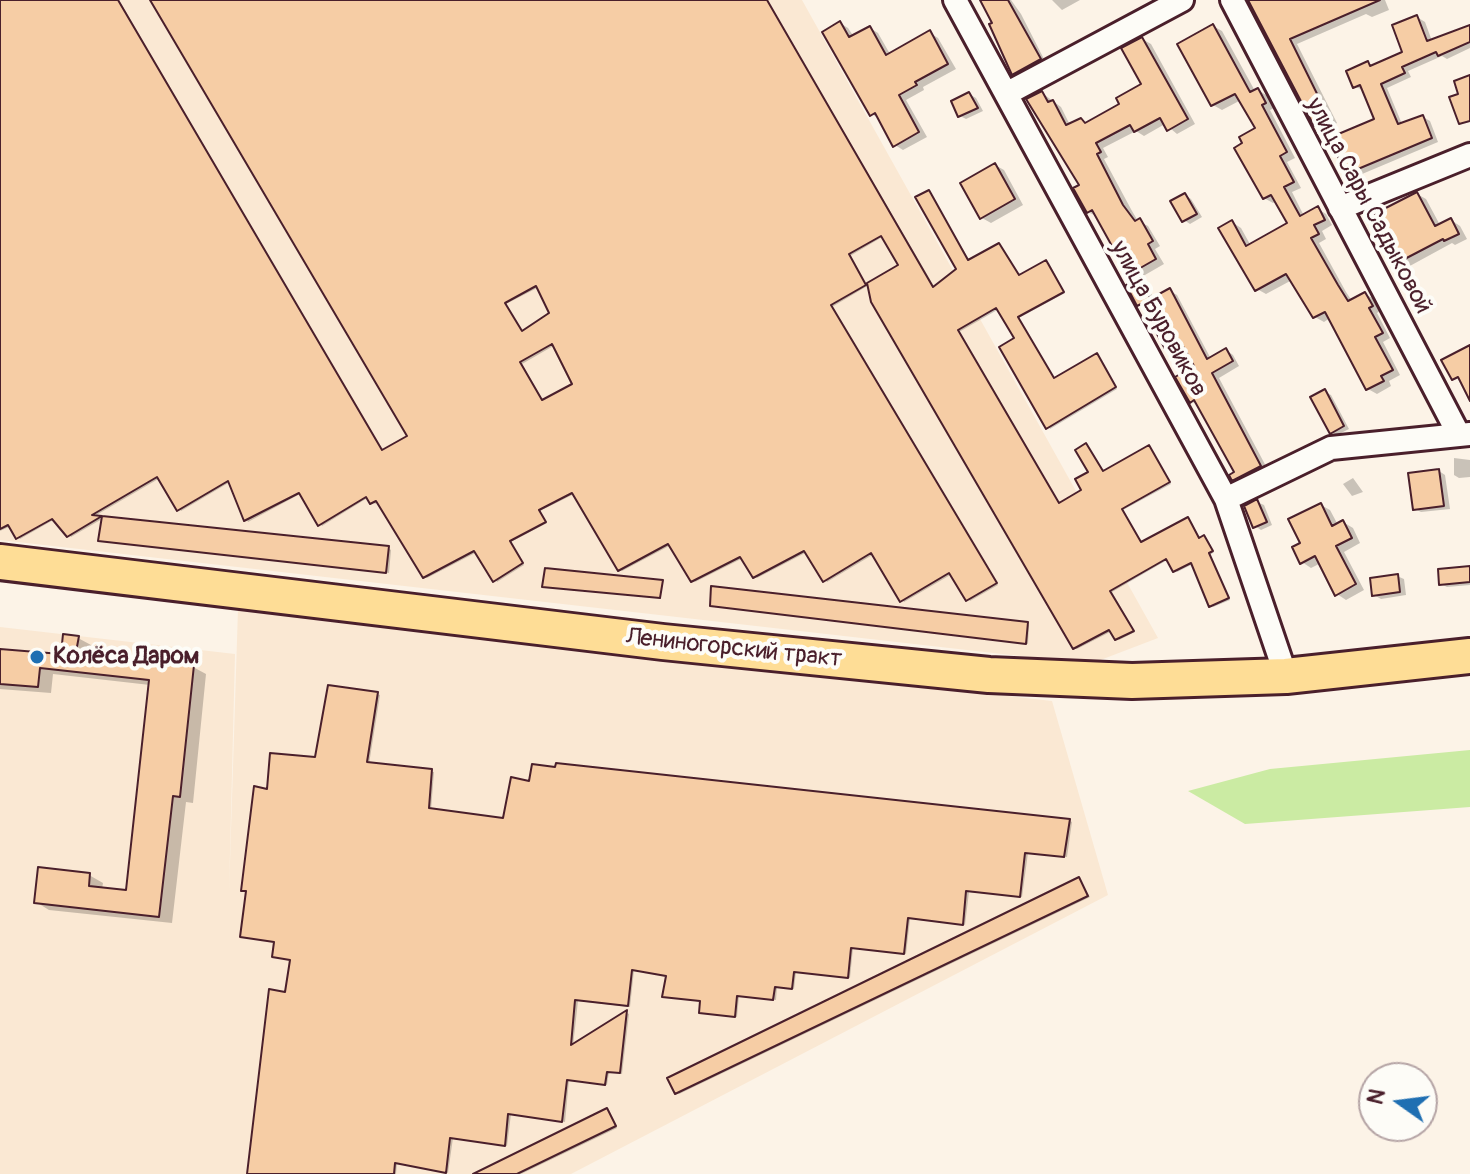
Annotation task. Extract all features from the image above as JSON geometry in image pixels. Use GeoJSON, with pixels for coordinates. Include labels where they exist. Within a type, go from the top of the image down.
{"type":"FeatureCollection","features":[{"type":"Feature","properties":{"kind":"main road","name":"Лениногорский тракт"},"geometry":{"type":"LineString","coordinates":[[0,562],[663,642],[989,675],[1132,681],[1286,676],[1470,656]]}},
{"type":"Feature","properties":{"kind":"street","name":"улица Буровиков"},"geometry":{"type":"LineString","coordinates":[[955,0],[1226,499],[1286,676]]}},
{"type":"Feature","properties":{"kind":"street"},"geometry":{"type":"LineString","coordinates":[[1006,94],[1182,0]]}},
{"type":"Feature","properties":{"kind":"street","name":"улица Сары Садыковой"},"geometry":{"type":"LineString","coordinates":[[1232,0],[1340,208],[1464,435]]}},
{"type":"Feature","properties":{"kind":"street"},"geometry":{"type":"LineString","coordinates":[[1340,208],[1470,155]]}},
{"type":"Feature","properties":{"kind":"street"},"geometry":{"type":"LineString","coordinates":[[1226,499],[1331,448],[1464,435]]}},
{"type":"Feature","properties":{"kind":"shaded area"},"geometry":{"type":"Polygon","coordinates":[[[0,0],[802,0],[1158,638],[1090,664],[0,540],[0,0]]]}},
{"type":"Feature","properties":{"kind":"shaded area"},"geometry":{"type":"Polygon","coordinates":[[[238,609],[1052,701],[1108,895],[571,1174],[0,1174],[0,627],[235,654],[229,893],[238,609]]]}},
{"type":"Feature","properties":{"kind":"green space"},"geometry":{"type":"Polygon","coordinates":[[[1470,750],[1470,807],[1245,824],[1188,791],[1270,769],[1470,750]]]}},
{"type":"Feature","properties":{"kind":"building"},"geometry":{"type":"Polygon","coordinates":[[[0,0],[118,0],[382,450],[407,436],[150,0],[767,0],[933,287],[956,269],[915,197],[929,190],[968,260],[999,243],[1019,275],[1046,260],[1064,292],[1018,317],[1054,378],[1097,353],[1116,387],[1046,429],[999,347],[1014,338],[996,308],[958,330],[1059,503],[1081,490],[1075,479],[1088,472],[1075,450],[1086,443],[1103,471],[1149,445],[1170,482],[1122,509],[1141,542],[1188,517],[1199,538],[1204,535],[1213,551],[1209,553],[1229,598],[1209,607],[1191,563],[1173,572],[1166,559],[1110,591],[1134,631],[1115,640],[1109,630],[1073,649],[871,302],[867,283],[898,265],[881,236],[849,254],[866,285],[831,305],[997,583],[966,601],[949,573],[900,602],[871,553],[823,582],[804,551],[753,578],[740,557],[691,582],[668,544],[618,571],[572,493],[539,510],[546,522],[510,541],[523,563],[493,582],[474,551],[423,578],[376,501],[370,504],[366,497],[318,526],[299,493],[244,521],[228,481],[177,511],[157,477],[92,515],[102,516],[67,537],[52,519],[16,539],[8,525],[0,529],[0,0]],[[536,286],[505,303],[522,331],[549,313],[536,286]],[[552,344],[520,362],[542,400],[572,384],[552,344]]]}},
{"type":"Feature","properties":{"kind":"building"},"geometry":{"type":"Polygon","coordinates":[[[980,0],[1008,0],[1041,59],[1012,75],[980,0]]]}},
{"type":"Feature","properties":{"kind":"building"},"geometry":{"type":"Polygon","coordinates":[[[1248,0],[1380,0],[1290,39],[1329,118],[1314,126],[1248,0]]]}},
{"type":"Feature","properties":{"kind":"building"},"geometry":{"type":"Polygon","coordinates":[[[1417,15],[1427,41],[1470,25],[1470,42],[1402,67],[1405,73],[1381,84],[1398,124],[1423,115],[1432,138],[1346,174],[1336,152],[1342,149],[1336,135],[1374,119],[1360,85],[1353,88],[1346,71],[1368,61],[1370,66],[1402,52],[1392,25],[1417,15]]]}},
{"type":"Feature","properties":{"kind":"building"},"geometry":{"type":"Polygon","coordinates":[[[840,21],[849,37],[870,26],[886,55],[930,30],[948,64],[915,82],[917,85],[899,95],[919,132],[893,147],[875,113],[870,116],[822,32],[840,21]]]}},
{"type":"Feature","properties":{"kind":"building"},"geometry":{"type":"Polygon","coordinates":[[[1213,24],[1250,92],[1258,88],[1266,103],[1262,105],[1287,152],[1280,156],[1294,182],[1284,187],[1300,216],[1318,206],[1325,220],[1314,225],[1319,234],[1311,238],[1348,301],[1365,292],[1373,306],[1369,308],[1383,333],[1375,337],[1393,370],[1381,376],[1384,381],[1366,390],[1325,312],[1313,318],[1286,274],[1255,291],[1218,228],[1232,220],[1246,246],[1287,223],[1271,195],[1263,199],[1234,148],[1242,143],[1239,137],[1255,128],[1235,94],[1211,106],[1177,44],[1213,24]]]}},
{"type":"Feature","properties":{"kind":"building"},"geometry":{"type":"Polygon","coordinates":[[[1142,37],[1188,119],[1167,131],[1160,118],[1134,132],[1130,125],[1096,143],[1101,152],[1097,154],[1123,205],[1135,221],[1140,218],[1153,241],[1148,244],[1156,259],[1128,275],[1092,210],[1087,213],[1073,188],[1079,185],[1026,99],[1042,91],[1048,102],[1053,100],[1066,125],[1081,118],[1085,123],[1119,104],[1116,98],[1141,84],[1121,48],[1142,37]]]}},
{"type":"Feature","properties":{"kind":"building"},"geometry":{"type":"Polygon","coordinates":[[[1470,75],[1470,121],[1459,124],[1449,97],[1458,94],[1454,81],[1470,75]]]}},
{"type":"Feature","properties":{"kind":"building"},"geometry":{"type":"Polygon","coordinates":[[[969,92],[978,108],[958,117],[951,101],[969,92]]]}},
{"type":"Feature","properties":{"kind":"building"},"geometry":{"type":"Polygon","coordinates":[[[995,163],[1015,199],[980,219],[960,183],[995,163]]]}},
{"type":"Feature","properties":{"kind":"building"},"geometry":{"type":"Polygon","coordinates":[[[1417,192],[1435,226],[1451,218],[1459,234],[1397,263],[1372,215],[1417,192]]]}},
{"type":"Feature","properties":{"kind":"building"},"geometry":{"type":"Polygon","coordinates":[[[1185,193],[1197,214],[1182,222],[1170,201],[1185,193]]]}},
{"type":"Feature","properties":{"kind":"building"},"geometry":{"type":"Polygon","coordinates":[[[1139,277],[1150,299],[1170,288],[1207,359],[1226,348],[1233,361],[1212,373],[1261,466],[1232,481],[1229,475],[1234,472],[1194,400],[1190,403],[1175,377],[1194,366],[1180,341],[1165,349],[1141,304],[1137,306],[1126,285],[1139,277]]]}},
{"type":"Feature","properties":{"kind":"building"},"geometry":{"type":"Polygon","coordinates":[[[1470,345],[1470,401],[1458,377],[1452,380],[1441,360],[1470,345]]]}},
{"type":"Feature","properties":{"kind":"building"},"geometry":{"type":"Polygon","coordinates":[[[1325,389],[1344,426],[1330,434],[1310,397],[1325,389]]]}},
{"type":"Feature","properties":{"kind":"building"},"geometry":{"type":"Polygon","coordinates":[[[1439,469],[1444,506],[1413,510],[1408,473],[1439,469]]]}},
{"type":"Feature","properties":{"kind":"building"},"geometry":{"type":"Polygon","coordinates":[[[1257,499],[1267,522],[1253,528],[1244,506],[1257,499]]]}},
{"type":"Feature","properties":{"kind":"building"},"geometry":{"type":"Polygon","coordinates":[[[1321,503],[1332,526],[1343,520],[1352,538],[1336,546],[1356,584],[1335,596],[1315,556],[1300,564],[1292,547],[1300,543],[1288,519],[1321,503]]]}},
{"type":"Feature","properties":{"kind":"building"},"geometry":{"type":"Polygon","coordinates":[[[102,516],[389,546],[386,573],[98,541],[102,516]]]}},
{"type":"Feature","properties":{"kind":"building"},"geometry":{"type":"Polygon","coordinates":[[[1470,566],[1470,582],[1439,585],[1438,569],[1470,566]]]}},
{"type":"Feature","properties":{"kind":"building"},"geometry":{"type":"Polygon","coordinates":[[[545,568],[663,580],[660,598],[542,587],[545,568]]]}},
{"type":"Feature","properties":{"kind":"building"},"geometry":{"type":"Polygon","coordinates":[[[1398,574],[1400,592],[1372,596],[1370,578],[1398,574]]]}},
{"type":"Feature","properties":{"kind":"building"},"geometry":{"type":"Polygon","coordinates":[[[711,586],[1028,622],[1026,644],[710,606],[711,586]]]}},
{"type":"Feature","properties":{"kind":"building"},"geometry":{"type":"Polygon","coordinates":[[[63,634],[79,636],[76,652],[194,665],[180,797],[173,796],[159,917],[34,903],[38,867],[90,873],[89,886],[126,890],[149,680],[40,668],[38,687],[0,684],[0,649],[61,654],[63,634]]]}},
{"type":"Feature","properties":{"kind":"building"},"geometry":{"type":"Polygon","coordinates":[[[328,685],[378,692],[367,762],[432,769],[429,808],[503,818],[511,777],[529,781],[532,764],[555,767],[556,763],[1070,819],[1064,857],[1025,853],[1020,897],[966,891],[963,925],[908,918],[904,954],[851,948],[848,978],[794,972],[792,989],[775,987],[773,1000],[737,996],[735,1017],[699,1013],[700,1001],[662,997],[666,976],[632,970],[628,1006],[575,1000],[571,1045],[627,1010],[620,1073],[607,1072],[605,1085],[567,1080],[562,1122],[508,1114],[505,1146],[450,1138],[446,1173],[395,1163],[394,1174],[247,1174],[269,989],[285,992],[290,960],[272,957],[274,942],[240,937],[246,891],[241,891],[254,786],[267,789],[270,753],[315,757],[328,685]]]}},
{"type":"Feature","properties":{"kind":"building"},"geometry":{"type":"Polygon","coordinates":[[[1079,877],[1088,896],[675,1094],[667,1078],[1079,877]]]}},
{"type":"Feature","properties":{"kind":"building"},"geometry":{"type":"Polygon","coordinates":[[[607,1108],[616,1126],[517,1174],[473,1174],[607,1108]]]}},
{"type":"Feature","properties":{"kind":"place","name":"Колёса Даром"},"geometry":{"type":"Point","coordinates":[37,657]}}]}
